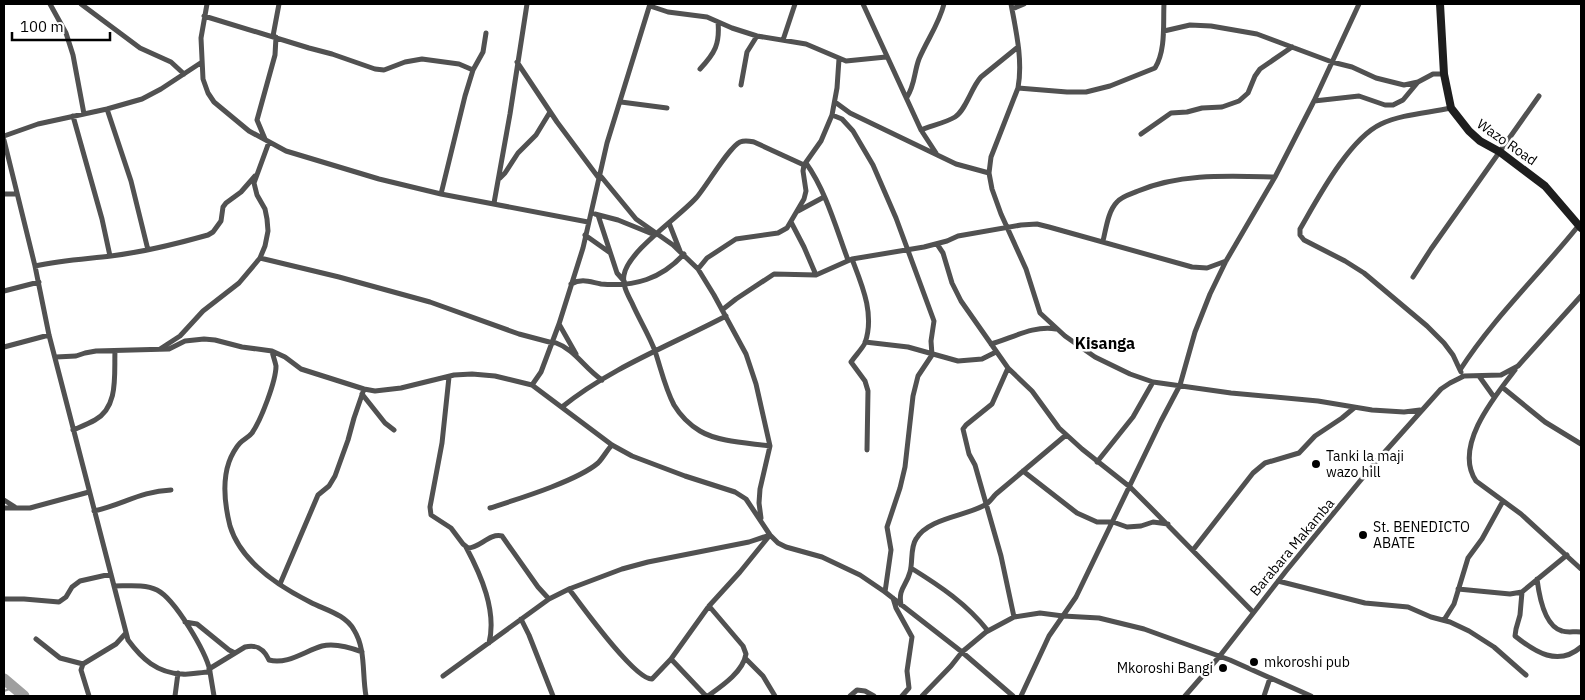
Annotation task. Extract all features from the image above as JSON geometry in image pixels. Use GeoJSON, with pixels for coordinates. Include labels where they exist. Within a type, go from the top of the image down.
{"type":"FeatureCollection","features":[{"type":"Feature","properties":{"kind":"main road","name":"Wazo Road"},"geometry":{"type":"LineString","coordinates":[[1440,4],[1444,74],[1451,108],[1480,142],[1500,152],[1546,186],[1580,227]]}},
{"type":"Feature","properties":{"kind":"street"},"geometry":{"type":"LineString","coordinates":[[50,4],[66,33],[73,54],[84,114]]}},
{"type":"Feature","properties":{"kind":"street"},"geometry":{"type":"LineString","coordinates":[[81,4],[140,48],[171,62],[184,74]]}},
{"type":"Feature","properties":{"kind":"street"},"geometry":{"type":"LineString","coordinates":[[207,4],[201,38],[205,86],[214,102],[249,131],[286,151],[362,174],[441,194],[588,222]]}},
{"type":"Feature","properties":{"kind":"street"},"geometry":{"type":"LineString","coordinates":[[160,349],[180,336],[203,310],[239,283],[260,258],[265,246],[268,232],[265,209],[254,184],[263,162],[267,141],[257,120],[276,55],[275,37],[279,4]]}},
{"type":"Feature","properties":{"kind":"street"},"geometry":{"type":"LineString","coordinates":[[494,203],[500,178],[527,4]]}},
{"type":"Feature","properties":{"kind":"street"},"geometry":{"type":"LineString","coordinates":[[783,40],[795,4]]}},
{"type":"Feature","properties":{"kind":"street"},"geometry":{"type":"LineString","coordinates":[[863,4],[921,130],[937,153]]}},
{"type":"Feature","properties":{"kind":"street"},"geometry":{"type":"LineString","coordinates":[[906,97],[914,83],[919,59],[939,19],[944,4]]}},
{"type":"Feature","properties":{"kind":"street"},"geometry":{"type":"LineString","coordinates":[[1024,4],[1012,6],[1020,66],[1018,88],[991,157],[989,173],[992,189],[1007,228],[1026,268],[1040,313],[1057,329],[1095,357],[1130,374],[1153,382],[1231,393],[1318,401],[1354,408],[1404,412],[1420,410]]}},
{"type":"Feature","properties":{"kind":"street"},"geometry":{"type":"LineString","coordinates":[[1018,88],[1086,92],[1110,86],[1151,70],[1158,64],[1164,31],[1164,4]]}},
{"type":"Feature","properties":{"kind":"street"},"geometry":{"type":"LineString","coordinates":[[1021,696],[1049,636],[1076,597],[1180,385],[1195,332],[1226,261],[1275,177],[1314,102],[1359,4]]}},
{"type":"Feature","properties":{"kind":"street"},"geometry":{"type":"LineString","coordinates":[[532,385],[542,372],[554,343],[585,235],[607,143],[650,5],[668,12],[707,17],[757,36],[806,44],[839,59],[854,62],[886,57]]}},
{"type":"Feature","properties":{"kind":"street"},"geometry":{"type":"LineString","coordinates":[[204,16],[376,69],[384,70],[404,62],[422,59],[459,64],[473,70]]}},
{"type":"Feature","properties":{"kind":"street"},"geometry":{"type":"LineString","coordinates":[[700,69],[715,52],[718,42],[718,22]]}},
{"type":"Feature","properties":{"kind":"street"},"geometry":{"type":"LineString","coordinates":[[1164,31],[1190,25],[1211,26],[1257,34],[1332,62],[1404,85],[1418,82],[1433,74],[1444,74]]}},
{"type":"Feature","properties":{"kind":"street"},"geometry":{"type":"LineString","coordinates":[[441,194],[465,96],[473,70],[482,52],[486,33]]}},
{"type":"Feature","properties":{"kind":"street"},"geometry":{"type":"LineString","coordinates":[[741,86],[747,52],[757,36]]}},
{"type":"Feature","properties":{"kind":"street"},"geometry":{"type":"LineString","coordinates":[[921,130],[955,117],[962,110],[976,82],[1018,47]]}},
{"type":"Feature","properties":{"kind":"street"},"geometry":{"type":"LineString","coordinates":[[1141,134],[1171,113],[1222,107],[1239,101],[1248,93],[1260,69],[1292,47]]}},
{"type":"Feature","properties":{"kind":"street"},"geometry":{"type":"LineString","coordinates":[[698,269],[707,258],[729,242],[778,233],[787,228],[792,222],[806,191],[803,171],[805,164],[821,140],[832,115],[839,59]]}},
{"type":"Feature","properties":{"kind":"street"},"geometry":{"type":"LineString","coordinates":[[4,136],[38,124],[107,108],[153,94],[202,62]]}},
{"type":"Feature","properties":{"kind":"street"},"geometry":{"type":"LineString","coordinates":[[517,62],[550,112],[599,176],[636,219],[682,253],[698,269],[726,316],[746,354],[760,399],[770,446],[760,489],[761,520]]}},
{"type":"Feature","properties":{"kind":"street"},"geometry":{"type":"LineString","coordinates":[[1314,102],[1359,96],[1385,106],[1393,105],[1403,100],[1418,82]]}},
{"type":"Feature","properties":{"kind":"street"},"geometry":{"type":"LineString","coordinates":[[1413,277],[1539,96]]}},
{"type":"Feature","properties":{"kind":"street"},"geometry":{"type":"LineString","coordinates":[[620,102],[667,108]]}},
{"type":"Feature","properties":{"kind":"street"},"geometry":{"type":"LineString","coordinates":[[835,102],[850,113],[937,153],[956,164],[989,173]]}},
{"type":"Feature","properties":{"kind":"street"},"geometry":{"type":"LineString","coordinates":[[107,108],[131,181],[148,250]]}},
{"type":"Feature","properties":{"kind":"street"},"geometry":{"type":"LineString","coordinates":[[1451,108],[1392,119],[1368,132],[1347,155],[1299,232],[1304,240],[1364,273],[1398,302],[1444,343],[1464,376],[1501,375],[1518,366]]}},
{"type":"Feature","properties":{"kind":"street"},"geometry":{"type":"LineString","coordinates":[[500,178],[518,153],[536,135],[550,112]]}},
{"type":"Feature","properties":{"kind":"street"},"geometry":{"type":"LineString","coordinates":[[832,115],[842,120],[861,143],[896,218],[934,321],[931,340],[932,355],[918,376],[913,396],[900,488],[887,528],[891,550],[885,592]]}},
{"type":"Feature","properties":{"kind":"street"},"geometry":{"type":"LineString","coordinates":[[73,116],[102,219],[110,256]]}},
{"type":"Feature","properties":{"kind":"street"},"geometry":{"type":"LineString","coordinates":[[4,140],[35,266],[49,335],[56,356],[73,430],[128,640],[144,659],[158,668],[178,674],[210,670],[251,645],[266,652],[269,660],[276,662],[284,661],[322,646],[333,645],[353,648],[362,652]]}},
{"type":"Feature","properties":{"kind":"street"},"geometry":{"type":"LineString","coordinates":[[624,282],[624,273],[634,256],[701,192],[729,151],[740,142],[747,140],[754,142],[805,164],[816,179],[824,197],[864,292],[868,307],[865,342],[851,362],[865,381],[868,391],[868,450]]}},
{"type":"Feature","properties":{"kind":"street"},"geometry":{"type":"LineString","coordinates":[[35,266],[70,259],[110,256],[148,250],[179,244],[208,235],[213,232],[221,221],[224,206],[258,174]]}},
{"type":"Feature","properties":{"kind":"street"},"geometry":{"type":"LineString","coordinates":[[1103,241],[1111,212],[1117,202],[1125,196],[1143,189],[1178,180],[1212,176],[1275,177]]}},
{"type":"Feature","properties":{"kind":"street"},"geometry":{"type":"LineString","coordinates":[[4,192],[17,194]]}},
{"type":"Feature","properties":{"kind":"street"},"geometry":{"type":"LineString","coordinates":[[798,211],[824,197]]}},
{"type":"Feature","properties":{"kind":"street"},"geometry":{"type":"LineString","coordinates":[[590,214],[618,220],[656,235]]}},
{"type":"Feature","properties":{"kind":"street"},"geometry":{"type":"LineString","coordinates":[[598,215],[617,274],[624,282],[655,351],[666,387],[675,406],[686,421],[701,432],[713,436],[770,446]]}},
{"type":"Feature","properties":{"kind":"street"},"geometry":{"type":"LineString","coordinates":[[792,222],[816,275]]}},
{"type":"Feature","properties":{"kind":"street"},"geometry":{"type":"LineString","coordinates":[[670,223],[682,253]]}},
{"type":"Feature","properties":{"kind":"street"},"geometry":{"type":"LineString","coordinates":[[722,310],[774,274],[816,275],[850,260],[937,244],[958,236],[1037,224],[1192,267],[1207,268],[1226,261]]}},
{"type":"Feature","properties":{"kind":"street"},"geometry":{"type":"LineString","coordinates":[[1460,370],[1503,313],[1580,227]]}},
{"type":"Feature","properties":{"kind":"street"},"geometry":{"type":"LineString","coordinates":[[585,235],[610,253]]}},
{"type":"Feature","properties":{"kind":"street"},"geometry":{"type":"LineString","coordinates":[[937,244],[943,253],[952,283],[961,301],[1008,368],[1032,391],[1066,436],[1130,487],[1253,612]]}},
{"type":"Feature","properties":{"kind":"street"},"geometry":{"type":"LineString","coordinates":[[571,284],[584,280],[593,283],[624,282],[656,277],[671,268],[682,253]]}},
{"type":"Feature","properties":{"kind":"street"},"geometry":{"type":"LineString","coordinates":[[260,258],[430,302],[519,334],[554,343],[568,348],[602,380]]}},
{"type":"Feature","properties":{"kind":"street"},"geometry":{"type":"LineString","coordinates":[[4,291],[38,282]]}},
{"type":"Feature","properties":{"kind":"street"},"geometry":{"type":"LineString","coordinates":[[1581,296],[1518,366],[1494,397],[1472,438],[1469,466],[1471,474],[1476,481],[1534,525],[1581,569]]}},
{"type":"Feature","properties":{"kind":"street"},"geometry":{"type":"LineString","coordinates":[[562,407],[579,393],[602,380],[726,316]]}},
{"type":"Feature","properties":{"kind":"street"},"geometry":{"type":"LineString","coordinates":[[559,324],[577,356]]}},
{"type":"Feature","properties":{"kind":"street"},"geometry":{"type":"LineString","coordinates":[[990,344],[1032,330],[1057,329]]}},
{"type":"Feature","properties":{"kind":"street"},"geometry":{"type":"LineString","coordinates":[[4,347],[49,335]]}},
{"type":"Feature","properties":{"kind":"street"},"geometry":{"type":"LineString","coordinates":[[56,356],[76,356],[85,352],[115,350],[169,349],[185,341],[204,339],[272,351],[285,357],[300,369],[363,392],[401,388],[465,374],[482,375],[532,385],[612,444],[647,463],[735,492],[746,499],[770,535],[778,543],[822,557],[860,575],[901,604],[962,652],[1012,696]]}},
{"type":"Feature","properties":{"kind":"street"},"geometry":{"type":"LineString","coordinates":[[865,342],[908,347],[958,361],[982,359],[996,352]]}},
{"type":"Feature","properties":{"kind":"street"},"geometry":{"type":"LineString","coordinates":[[73,430],[96,420],[110,406],[115,350]]}},
{"type":"Feature","properties":{"kind":"street"},"geometry":{"type":"LineString","coordinates":[[272,351],[276,364],[273,384],[251,435],[238,444],[229,462],[225,482],[229,518],[237,544],[252,562],[280,584],[311,602],[334,612],[353,629],[362,647],[366,696]]}},
{"type":"Feature","properties":{"kind":"street"},"geometry":{"type":"LineString","coordinates":[[1008,368],[992,404],[966,425],[963,430],[1001,556],[1014,617]]}},
{"type":"Feature","properties":{"kind":"street","name":"Barabara Makamba"},"geometry":{"type":"LineString","coordinates":[[1185,696],[1219,657],[1278,581],[1420,410],[1450,382],[1464,376]]}},
{"type":"Feature","properties":{"kind":"street"},"geometry":{"type":"LineString","coordinates":[[1479,376],[1494,397]]}},
{"type":"Feature","properties":{"kind":"street"},"geometry":{"type":"LineString","coordinates":[[449,377],[442,443],[430,511],[432,517],[451,528],[466,547],[480,573],[487,596],[491,630],[488,644]]}},
{"type":"Feature","properties":{"kind":"street"},"geometry":{"type":"LineString","coordinates":[[1097,462],[1133,417],[1153,382]]}},
{"type":"Feature","properties":{"kind":"street"},"geometry":{"type":"LineString","coordinates":[[1502,387],[1546,422],[1581,444]]}},
{"type":"Feature","properties":{"kind":"street"},"geometry":{"type":"LineString","coordinates":[[363,392],[385,423],[394,430]]}},
{"type":"Feature","properties":{"kind":"street"},"geometry":{"type":"LineString","coordinates":[[280,584],[318,495],[329,486],[335,476],[347,445],[363,392]]}},
{"type":"Feature","properties":{"kind":"street"},"geometry":{"type":"LineString","coordinates":[[1193,550],[1253,472],[1275,458],[1288,457],[1298,453],[1315,436],[1354,408]]}},
{"type":"Feature","properties":{"kind":"street"},"geometry":{"type":"LineString","coordinates":[[901,604],[901,589],[909,576],[913,547],[920,534],[944,520],[986,504],[1066,436]]}},
{"type":"Feature","properties":{"kind":"street"},"geometry":{"type":"LineString","coordinates":[[490,508],[584,472],[599,462],[612,444]]}},
{"type":"Feature","properties":{"kind":"street"},"geometry":{"type":"LineString","coordinates":[[1023,471],[1077,513],[1097,522],[1113,522],[1127,527],[1135,527],[1153,522],[1168,524]]}},
{"type":"Feature","properties":{"kind":"street"},"geometry":{"type":"LineString","coordinates":[[94,511],[119,504],[149,492],[171,490]]}},
{"type":"Feature","properties":{"kind":"street"},"geometry":{"type":"LineString","coordinates":[[4,508],[30,508],[89,492]]}},
{"type":"Feature","properties":{"kind":"street"},"geometry":{"type":"LineString","coordinates":[[4,500],[18,508]]}},
{"type":"Feature","properties":{"kind":"street"},"geometry":{"type":"LineString","coordinates":[[1444,620],[1454,604],[1468,558],[1482,539],[1503,501]]}},
{"type":"Feature","properties":{"kind":"street"},"geometry":{"type":"LineString","coordinates":[[443,676],[549,599],[569,589],[622,569],[648,562],[749,542],[770,535]]}},
{"type":"Feature","properties":{"kind":"street"},"geometry":{"type":"LineString","coordinates":[[569,589],[622,655],[646,678],[652,679],[672,659],[709,606],[770,535]]}},
{"type":"Feature","properties":{"kind":"street"},"geometry":{"type":"LineString","coordinates":[[466,547],[472,549],[495,536],[502,536],[549,599]]}},
{"type":"Feature","properties":{"kind":"street"},"geometry":{"type":"LineString","coordinates":[[1458,589],[1510,594],[1522,592],[1567,555]]}},
{"type":"Feature","properties":{"kind":"street"},"geometry":{"type":"LineString","coordinates":[[911,568],[938,584],[968,608],[988,631]]}},
{"type":"Feature","properties":{"kind":"street"},"geometry":{"type":"LineString","coordinates":[[4,599],[59,602],[80,581],[111,574]]}},
{"type":"Feature","properties":{"kind":"street"},"geometry":{"type":"LineString","coordinates":[[1537,579],[1546,614],[1554,627],[1560,631],[1581,632]]}},
{"type":"Feature","properties":{"kind":"street"},"geometry":{"type":"LineString","coordinates":[[1278,581],[1365,603],[1408,607],[1431,617],[1444,620],[1469,631],[1494,647],[1526,675]]}},
{"type":"Feature","properties":{"kind":"street"},"geometry":{"type":"LineString","coordinates":[[114,586],[147,586],[167,596],[177,608],[207,661],[214,696]]}},
{"type":"Feature","properties":{"kind":"street"},"geometry":{"type":"LineString","coordinates":[[1522,592],[1516,636],[1533,650],[1550,656],[1570,654],[1581,647]]}},
{"type":"Feature","properties":{"kind":"street"},"geometry":{"type":"LineString","coordinates":[[893,598],[896,608],[912,636],[907,671],[909,688],[902,696]]}},
{"type":"Feature","properties":{"kind":"street"},"geometry":{"type":"LineString","coordinates":[[672,659],[707,696],[725,683],[745,658],[746,652],[743,646],[709,606]]}},
{"type":"Feature","properties":{"kind":"street"},"geometry":{"type":"LineString","coordinates":[[922,696],[952,666],[962,652],[988,631],[1014,617],[1040,613],[1115,621],[1199,648],[1311,696]]}},
{"type":"Feature","properties":{"kind":"street"},"geometry":{"type":"LineString","coordinates":[[521,619],[554,696]]}},
{"type":"Feature","properties":{"kind":"street"},"geometry":{"type":"LineString","coordinates":[[185,622],[197,624],[235,653]]}},
{"type":"Feature","properties":{"kind":"street"},"geometry":{"type":"LineString","coordinates":[[89,696],[81,670],[83,664],[116,644],[126,634]]}},
{"type":"Feature","properties":{"kind":"street"},"geometry":{"type":"LineString","coordinates":[[36,639],[60,658],[83,664]]}},
{"type":"Feature","properties":{"kind":"street"},"geometry":{"type":"LineString","coordinates":[[745,658],[764,676],[775,696]]}},
{"type":"Feature","properties":{"kind":"street"},"geometry":{"type":"LineString","coordinates":[[174,696],[178,674]]}},
{"type":"Feature","properties":{"kind":"street"},"geometry":{"type":"LineString","coordinates":[[1264,696],[1270,678]]}},
{"type":"Feature","properties":{"kind":"street"},"geometry":{"type":"LineString","coordinates":[[850,696],[858,690],[865,691],[874,696]]}},
{"type":"Feature","properties":{"kind":"waterway"},"geometry":{"type":"LineString","coordinates":[[4,679],[24,696]]}},
{"type":"Feature","properties":{"kind":"waterway"},"geometry":{"type":"LineString","coordinates":[[4,691],[15,687]]}},
{"type":"Feature","properties":{"kind":"place","name":"Tanki la maji wazo hill"},"geometry":{"type":"Point","coordinates":[1316,464]}},
{"type":"Feature","properties":{"kind":"place","name":"St. BENEDICTO ABATE"},"geometry":{"type":"Point","coordinates":[1363,535]}},
{"type":"Feature","properties":{"kind":"place","name":"mkoroshi pub"},"geometry":{"type":"Point","coordinates":[1254,662]}},
{"type":"Feature","properties":{"kind":"place","name":"Mkoroshi Bangi"},"geometry":{"type":"Point","coordinates":[1223,668]}},
{"type":"Feature","properties":{"kind":"district","name":"Kisanga"},"geometry":{"type":"Point","coordinates":[1105,343]}}]}
